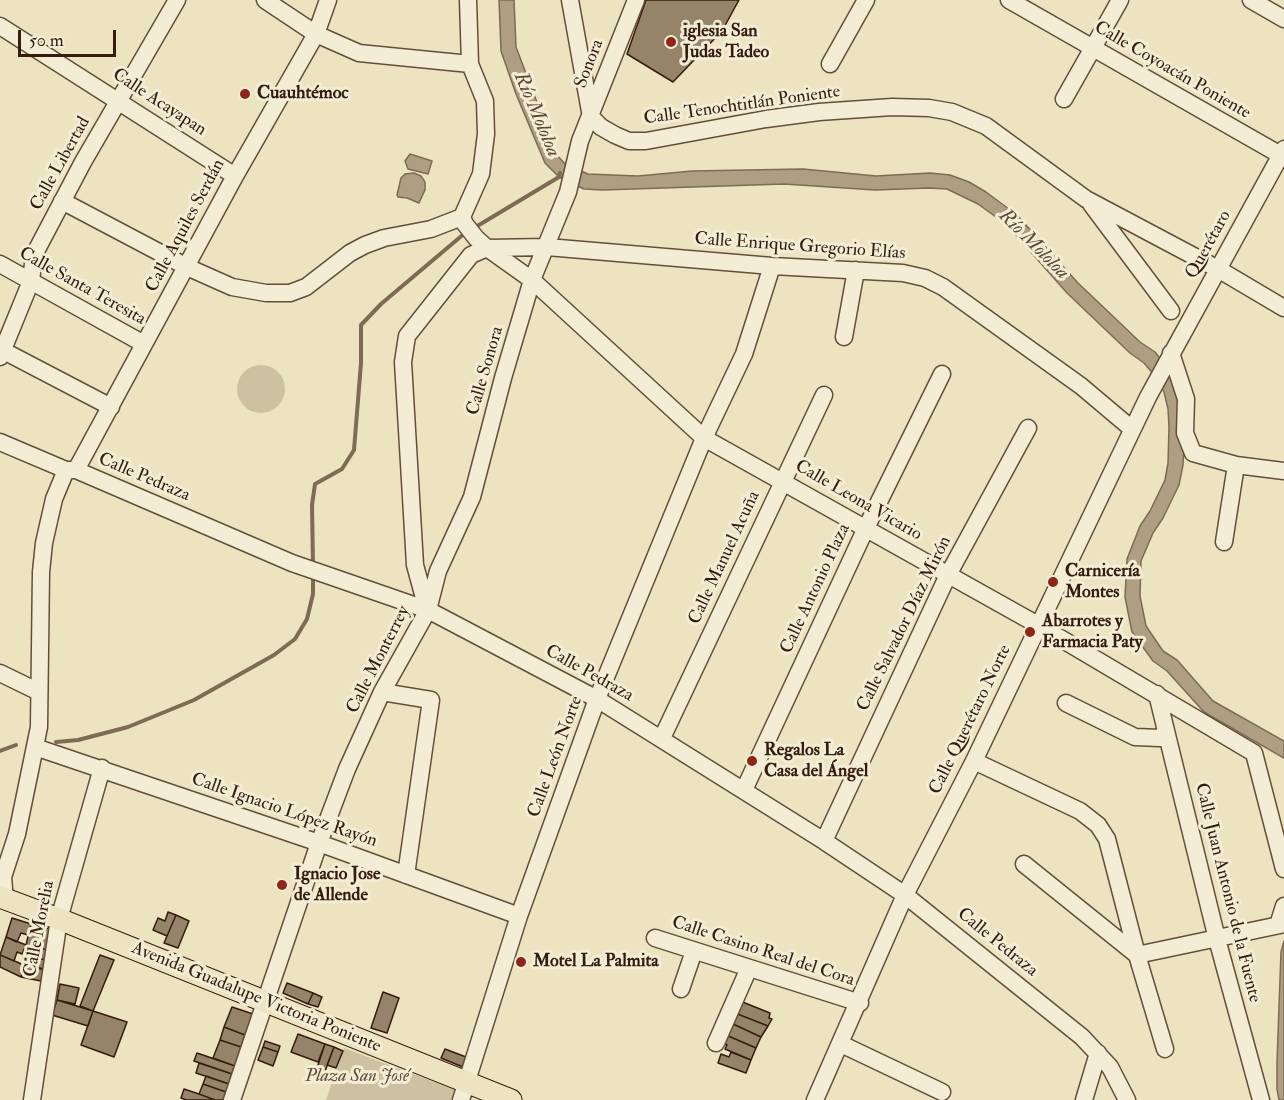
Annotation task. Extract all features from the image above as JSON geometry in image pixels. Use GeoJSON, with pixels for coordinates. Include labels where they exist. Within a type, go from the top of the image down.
{"type":"FeatureCollection","features":[{"type":"Feature","properties":{"kind":"main road","name":"Avenida Guadalupe Victoria Poniente"},"geometry":{"type":"LineString","coordinates":[[2,893],[264,1001],[464,1092],[511,1100]]}},
{"type":"Feature","properties":{"kind":"street","name":"Calle Libertad"},"geometry":{"type":"LineString","coordinates":[[1,352],[31,281],[34,255],[62,201],[177,0]]}},
{"type":"Feature","properties":{"kind":"street"},"geometry":{"type":"LineString","coordinates":[[265,0],[316,34],[359,53],[470,64]]}},
{"type":"Feature","properties":{"kind":"street","name":"Calle Aquiles Serdán"},"geometry":{"type":"LineString","coordinates":[[2,893],[17,834],[39,727],[41,572],[52,508],[71,470],[111,407],[235,176],[316,34],[328,0]]}},
{"type":"Feature","properties":{"kind":"street"},"geometry":{"type":"LineString","coordinates":[[62,201],[187,267],[232,287],[266,292],[290,292],[306,287],[350,253],[384,238],[464,220],[481,174],[486,134],[485,101],[470,64],[468,0]]}},
{"type":"Feature","properties":{"kind":"street"},"geometry":{"type":"LineString","coordinates":[[570,0],[591,117]]}},
{"type":"Feature","properties":{"kind":"street","name":"Sonora"},"geometry":{"type":"LineString","coordinates":[[580,141],[636,0]]}},
{"type":"Feature","properties":{"kind":"street"},"geometry":{"type":"LineString","coordinates":[[830,64],[867,0]]}},
{"type":"Feature","properties":{"kind":"street","name":"Calle Coyoacán Poniente"},"geometry":{"type":"LineString","coordinates":[[1009,0],[1283,154]]}},
{"type":"Feature","properties":{"kind":"street"},"geometry":{"type":"LineString","coordinates":[[1064,99],[1120,0]]}},
{"type":"Feature","properties":{"kind":"street"},"geometry":{"type":"LineString","coordinates":[[1251,0],[1284,19]]}},
{"type":"Feature","properties":{"kind":"street","name":"Calle Acayapan"},"geometry":{"type":"LineString","coordinates":[[0,26],[235,176]]}},
{"type":"Feature","properties":{"kind":"street","name":"Calle Tenochtitlán Poniente"},"geometry":{"type":"LineString","coordinates":[[591,117],[601,127],[615,135],[629,141],[646,141],[766,118],[819,112],[892,107],[952,112],[986,126],[1086,199],[1218,269],[1284,308]]}},
{"type":"Feature","properties":{"kind":"street","name":"Calle Sonora"},"geometry":{"type":"LineString","coordinates":[[428,610],[438,571],[472,497],[503,378],[532,280],[568,192],[580,141]]}},
{"type":"Feature","properties":{"kind":"street","name":"Querétaro"},"geometry":{"type":"LineString","coordinates":[[1170,356],[1283,154]]}},
{"type":"Feature","properties":{"kind":"street"},"geometry":{"type":"LineString","coordinates":[[1086,199],[1171,312]]}},
{"type":"Feature","properties":{"kind":"street","name":"Calle Leona Vicario"},"geometry":{"type":"LineString","coordinates":[[464,220],[481,243],[532,280],[704,438],[1038,625],[1254,753],[1284,869]]}},
{"type":"Feature","properties":{"kind":"street","name":"Calle Enrique Gregorio Elías"},"geometry":{"type":"LineString","coordinates":[[481,243],[772,266],[903,273],[925,278],[943,287],[1081,386],[1132,429]]}},
{"type":"Feature","properties":{"kind":"street","name":"Calle Monterrey"},"geometry":{"type":"LineString","coordinates":[[232,1100],[264,1001],[347,769],[382,692],[428,610],[415,565],[403,362],[407,336],[481,243]]}},
{"type":"Feature","properties":{"kind":"street","name":"Calle Santa Teresita"},"geometry":{"type":"LineString","coordinates":[[0,264],[144,344]]}},
{"type":"Feature","properties":{"kind":"street","name":"Calle León Norte"},"geometry":{"type":"LineString","coordinates":[[464,1092],[519,916],[597,699],[704,438],[744,354],[772,266]]}},
{"type":"Feature","properties":{"kind":"street"},"geometry":{"type":"LineString","coordinates":[[844,337],[856,270]]}},
{"type":"Feature","properties":{"kind":"street"},"geometry":{"type":"LineString","coordinates":[[1,352],[111,407]]}},
{"type":"Feature","properties":{"kind":"street"},"geometry":{"type":"LineString","coordinates":[[1170,356],[1186,399],[1185,433],[1193,453],[1236,465],[1284,471]]}},
{"type":"Feature","properties":{"kind":"street","name":"Calle Querétaro Norte"},"geometry":{"type":"LineString","coordinates":[[815,1100],[906,895],[974,761],[1106,489],[1132,429],[1170,356]]}},
{"type":"Feature","properties":{"kind":"street","name":"Calle Antonio Plaza"},"geometry":{"type":"LineString","coordinates":[[744,790],[866,528],[942,374]]}},
{"type":"Feature","properties":{"kind":"street","name":"Calle Manuel Acuña"},"geometry":{"type":"LineString","coordinates":[[662,738],[824,395]]}},
{"type":"Feature","properties":{"kind":"street","name":"Calle Salvador Díaz Mirón"},"geometry":{"type":"LineString","coordinates":[[825,841],[948,575],[1028,428]]}},
{"type":"Feature","properties":{"kind":"street","name":"Calle Pedraza"},"geometry":{"type":"LineString","coordinates":[[0,442],[320,574],[428,610],[597,699],[825,841],[906,895],[1082,1037],[1110,1067],[1127,1100]]}},
{"type":"Feature","properties":{"kind":"street"},"geometry":{"type":"LineString","coordinates":[[1224,542],[1236,465]]}},
{"type":"Feature","properties":{"kind":"street"},"geometry":{"type":"LineString","coordinates":[[0,673],[39,692]]}},
{"type":"Feature","properties":{"kind":"street"},"geometry":{"type":"LineString","coordinates":[[382,692],[431,699],[406,875]]}},
{"type":"Feature","properties":{"kind":"street","name":"Calle Juan Antonio de la Fuente"},"geometry":{"type":"LineString","coordinates":[[1157,694],[1217,939],[1261,1100]]}},
{"type":"Feature","properties":{"kind":"street"},"geometry":{"type":"LineString","coordinates":[[1066,703],[1135,737],[1160,738],[1166,732]]}},
{"type":"Feature","properties":{"kind":"street","name":"Calle Ignacio López Rayón"},"geometry":{"type":"LineString","coordinates":[[35,747],[319,843],[519,916]]}},
{"type":"Feature","properties":{"kind":"street"},"geometry":{"type":"LineString","coordinates":[[974,761],[1080,812],[1098,825],[1107,839],[1137,955],[1165,1049]]}},
{"type":"Feature","properties":{"kind":"street","name":"Calle Morelia"},"geometry":{"type":"LineString","coordinates":[[32,1100],[59,918],[95,766]]}},
{"type":"Feature","properties":{"kind":"street"},"geometry":{"type":"LineString","coordinates":[[1024,864],[1137,955]]}},
{"type":"Feature","properties":{"kind":"street"},"geometry":{"type":"LineString","coordinates":[[1137,955],[1281,924],[1284,906]]}},
{"type":"Feature","properties":{"kind":"street","name":"Calle Casino Real del Cora"},"geometry":{"type":"LineString","coordinates":[[655,938],[860,1003]]}},
{"type":"Feature","properties":{"kind":"street"},"geometry":{"type":"LineString","coordinates":[[681,989],[694,951]]}},
{"type":"Feature","properties":{"kind":"street"},"geometry":{"type":"LineString","coordinates":[[716,1042],[748,968]]}},
{"type":"Feature","properties":{"kind":"street"},"geometry":{"type":"LineString","coordinates":[[841,1044],[942,1092]]}},
{"type":"Feature","properties":{"kind":"street"},"geometry":{"type":"LineString","coordinates":[[1084,1100],[1098,1053]]}},
{"type":"Feature","properties":{"kind":"green space"},"geometry":{"type":"Polygon","coordinates":[[[261,365],[278,372],[285,389],[278,406],[261,413],[244,406],[237,389],[244,372],[261,365]]]}},
{"type":"Feature","properties":{"kind":"green space","name":"Plaza San José"},"geometry":{"type":"Polygon","coordinates":[[[344,1048],[455,1090],[451,1100],[326,1100],[344,1048]]]}},
{"type":"Feature","properties":{"kind":"water","name":"Río Mololoa"},"geometry":{"type":"Polygon","coordinates":[[[499,0],[514,0],[516,47],[557,155],[565,164],[588,174],[638,176],[692,171],[803,169],[876,176],[930,173],[950,175],[969,182],[1017,215],[1078,283],[1140,342],[1155,352],[1178,386],[1184,446],[1183,465],[1179,485],[1141,561],[1140,596],[1146,626],[1163,651],[1177,660],[1213,701],[1284,741],[1284,758],[1204,712],[1167,671],[1153,661],[1132,632],[1125,597],[1127,559],[1140,526],[1165,480],[1169,427],[1164,392],[1144,363],[1130,353],[1067,293],[1007,225],[978,204],[947,189],[875,190],[784,184],[584,189],[559,177],[545,163],[501,51],[499,0]]]}},
{"type":"Feature","properties":{"kind":"water"},"geometry":{"type":"Polygon","coordinates":[[[410,154],[432,161],[428,174],[408,169],[405,161],[410,154]]]}},
{"type":"Feature","properties":{"kind":"water"},"geometry":{"type":"Polygon","coordinates":[[[414,173],[421,176],[425,182],[425,190],[419,203],[397,195],[401,178],[405,174],[414,173]]]}},
{"type":"Feature","properties":{"kind":"water"},"geometry":{"type":"Polygon","coordinates":[[[1284,941],[1284,1100],[1279,1100],[1277,1062],[1281,952],[1284,941]]]}},
{"type":"Feature","properties":{"kind":"building","name":"iglesia San Judas Tadeo"},"geometry":{"type":"Polygon","coordinates":[[[646,0],[739,0],[722,31],[673,82],[627,54],[646,0]]]}},
{"type":"Feature","properties":{"kind":"building"},"geometry":{"type":"Polygon","coordinates":[[[168,912],[176,915],[167,936],[153,930],[158,918],[165,921],[168,912]]]}},
{"type":"Feature","properties":{"kind":"building"},"geometry":{"type":"Polygon","coordinates":[[[176,915],[189,921],[178,948],[164,943],[176,915]]]}},
{"type":"Feature","properties":{"kind":"building"},"geometry":{"type":"Polygon","coordinates":[[[12,918],[31,924],[28,935],[21,933],[17,942],[6,937],[12,918]]]}},
{"type":"Feature","properties":{"kind":"building"},"geometry":{"type":"Polygon","coordinates":[[[31,924],[51,929],[48,950],[26,945],[31,924]]]}},
{"type":"Feature","properties":{"kind":"building"},"geometry":{"type":"Polygon","coordinates":[[[6,937],[26,945],[22,954],[17,952],[14,961],[0,955],[6,937]]]}},
{"type":"Feature","properties":{"kind":"building"},"geometry":{"type":"Polygon","coordinates":[[[34,947],[48,950],[46,960],[31,957],[34,947]]]}},
{"type":"Feature","properties":{"kind":"building"},"geometry":{"type":"Polygon","coordinates":[[[0,955],[24,965],[21,977],[0,967],[0,955]]]}},
{"type":"Feature","properties":{"kind":"building"},"geometry":{"type":"Polygon","coordinates":[[[100,955],[114,960],[93,1011],[80,1006],[100,955]]]}},
{"type":"Feature","properties":{"kind":"building"},"geometry":{"type":"Polygon","coordinates":[[[26,956],[46,960],[45,970],[24,965],[26,956]]]}},
{"type":"Feature","properties":{"kind":"building"},"geometry":{"type":"Polygon","coordinates":[[[24,965],[44,969],[41,981],[21,977],[24,965]]]}},
{"type":"Feature","properties":{"kind":"building"},"geometry":{"type":"Polygon","coordinates":[[[287,983],[313,993],[308,1004],[283,993],[287,983]]]}},
{"type":"Feature","properties":{"kind":"building"},"geometry":{"type":"Polygon","coordinates":[[[60,984],[79,988],[75,1004],[57,1000],[60,984]]]}},
{"type":"Feature","properties":{"kind":"building"},"geometry":{"type":"Polygon","coordinates":[[[383,992],[399,998],[387,1033],[371,1028],[383,992]]]}},
{"type":"Feature","properties":{"kind":"building"},"geometry":{"type":"Polygon","coordinates":[[[313,993],[322,997],[318,1007],[308,1004],[313,993]]]}},
{"type":"Feature","properties":{"kind":"building"},"geometry":{"type":"Polygon","coordinates":[[[57,1000],[93,1011],[88,1026],[52,1015],[57,1000]]]}},
{"type":"Feature","properties":{"kind":"building"},"geometry":{"type":"Polygon","coordinates":[[[740,1001],[770,1013],[769,1018],[772,1019],[768,1026],[735,1013],[740,1001]]]}},
{"type":"Feature","properties":{"kind":"building"},"geometry":{"type":"Polygon","coordinates":[[[232,1007],[253,1014],[245,1035],[224,1027],[232,1007]]]}},
{"type":"Feature","properties":{"kind":"building"},"geometry":{"type":"Polygon","coordinates":[[[93,1011],[127,1022],[114,1057],[81,1045],[93,1011]]]}},
{"type":"Feature","properties":{"kind":"building"},"geometry":{"type":"Polygon","coordinates":[[[735,1013],[768,1026],[761,1037],[731,1023],[735,1013]]]}},
{"type":"Feature","properties":{"kind":"building"},"geometry":{"type":"Polygon","coordinates":[[[731,1023],[761,1037],[756,1048],[726,1035],[731,1023]]]}},
{"type":"Feature","properties":{"kind":"building"},"geometry":{"type":"Polygon","coordinates":[[[224,1027],[245,1035],[241,1047],[220,1040],[224,1027]]]}},
{"type":"Feature","properties":{"kind":"building"},"geometry":{"type":"Polygon","coordinates":[[[298,1034],[325,1044],[318,1062],[291,1052],[298,1034]]]}},
{"type":"Feature","properties":{"kind":"building"},"geometry":{"type":"Polygon","coordinates":[[[726,1035],[756,1048],[751,1060],[725,1049],[727,1045],[722,1043],[726,1035]]]}},
{"type":"Feature","properties":{"kind":"building"},"geometry":{"type":"Polygon","coordinates":[[[220,1040],[241,1047],[235,1066],[213,1058],[220,1040]]]}},
{"type":"Feature","properties":{"kind":"building"},"geometry":{"type":"Polygon","coordinates":[[[265,1041],[280,1046],[278,1052],[263,1047],[265,1041]]]}},
{"type":"Feature","properties":{"kind":"building"},"geometry":{"type":"Polygon","coordinates":[[[325,1044],[334,1047],[324,1074],[316,1071],[325,1044]]]}},
{"type":"Feature","properties":{"kind":"building"},"geometry":{"type":"Polygon","coordinates":[[[263,1047],[278,1052],[273,1066],[258,1060],[263,1047]]]}},
{"type":"Feature","properties":{"kind":"building"},"geometry":{"type":"Polygon","coordinates":[[[334,1047],[343,1051],[336,1068],[327,1065],[334,1047]]]}},
{"type":"Feature","properties":{"kind":"building"},"geometry":{"type":"Polygon","coordinates":[[[445,1049],[466,1057],[463,1067],[441,1058],[445,1049]]]}},
{"type":"Feature","properties":{"kind":"building"},"geometry":{"type":"Polygon","coordinates":[[[731,1052],[751,1060],[746,1073],[718,1063],[721,1054],[729,1057],[731,1052]]]}},
{"type":"Feature","properties":{"kind":"building"},"geometry":{"type":"Polygon","coordinates":[[[197,1053],[235,1066],[232,1074],[194,1061],[197,1053]]]}},
{"type":"Feature","properties":{"kind":"building"},"geometry":{"type":"Polygon","coordinates":[[[199,1063],[232,1074],[229,1084],[196,1073],[199,1063]]]}},
{"type":"Feature","properties":{"kind":"building"},"geometry":{"type":"Polygon","coordinates":[[[206,1076],[229,1084],[226,1092],[203,1084],[206,1076]]]}},
{"type":"Feature","properties":{"kind":"building"},"geometry":{"type":"Polygon","coordinates":[[[203,1084],[226,1092],[224,1100],[215,1100],[199,1094],[203,1084]]]}},
{"type":"Feature","properties":{"kind":"building"},"geometry":{"type":"Polygon","coordinates":[[[184,1089],[215,1100],[186,1100],[181,1098],[184,1089]]]}},
{"type":"Feature","properties":{"kind":"waterway"},"geometry":{"type":"LineString","coordinates":[[474,228],[559,177],[560,173]]}},
{"type":"Feature","properties":{"kind":"waterway"},"geometry":{"type":"LineString","coordinates":[[313,566],[312,505],[315,484],[342,469],[354,450],[361,363],[361,325],[381,304],[465,233]]}},
{"type":"Feature","properties":{"kind":"waterway"},"geometry":{"type":"LineString","coordinates":[[56,742],[78,740],[128,727],[194,700],[274,655],[295,639],[307,619],[313,594],[313,574]]}},
{"type":"Feature","properties":{"kind":"waterway"},"geometry":{"type":"LineString","coordinates":[[0,751],[16,745]]}},
{"type":"Feature","properties":{"kind":"place","name":"iglesia San Judas Tadeo"},"geometry":{"type":"Point","coordinates":[671,42]}},
{"type":"Feature","properties":{"kind":"place","name":"Cuauhtémoc"},"geometry":{"type":"Point","coordinates":[245,94]}},
{"type":"Feature","properties":{"kind":"place","name":"Carnicería Montes"},"geometry":{"type":"Point","coordinates":[1053,582]}},
{"type":"Feature","properties":{"kind":"place","name":"Abarrotes y Farmacia Paty"},"geometry":{"type":"Point","coordinates":[1030,632]}},
{"type":"Feature","properties":{"kind":"place","name":"Regalos La Casa del Ángel"},"geometry":{"type":"Point","coordinates":[752,761]}},
{"type":"Feature","properties":{"kind":"place","name":"Ignacio Jose de Allende"},"geometry":{"type":"Point","coordinates":[282,885]}},
{"type":"Feature","properties":{"kind":"place","name":"Motel La Palmita"},"geometry":{"type":"Point","coordinates":[521,962]}}]}
